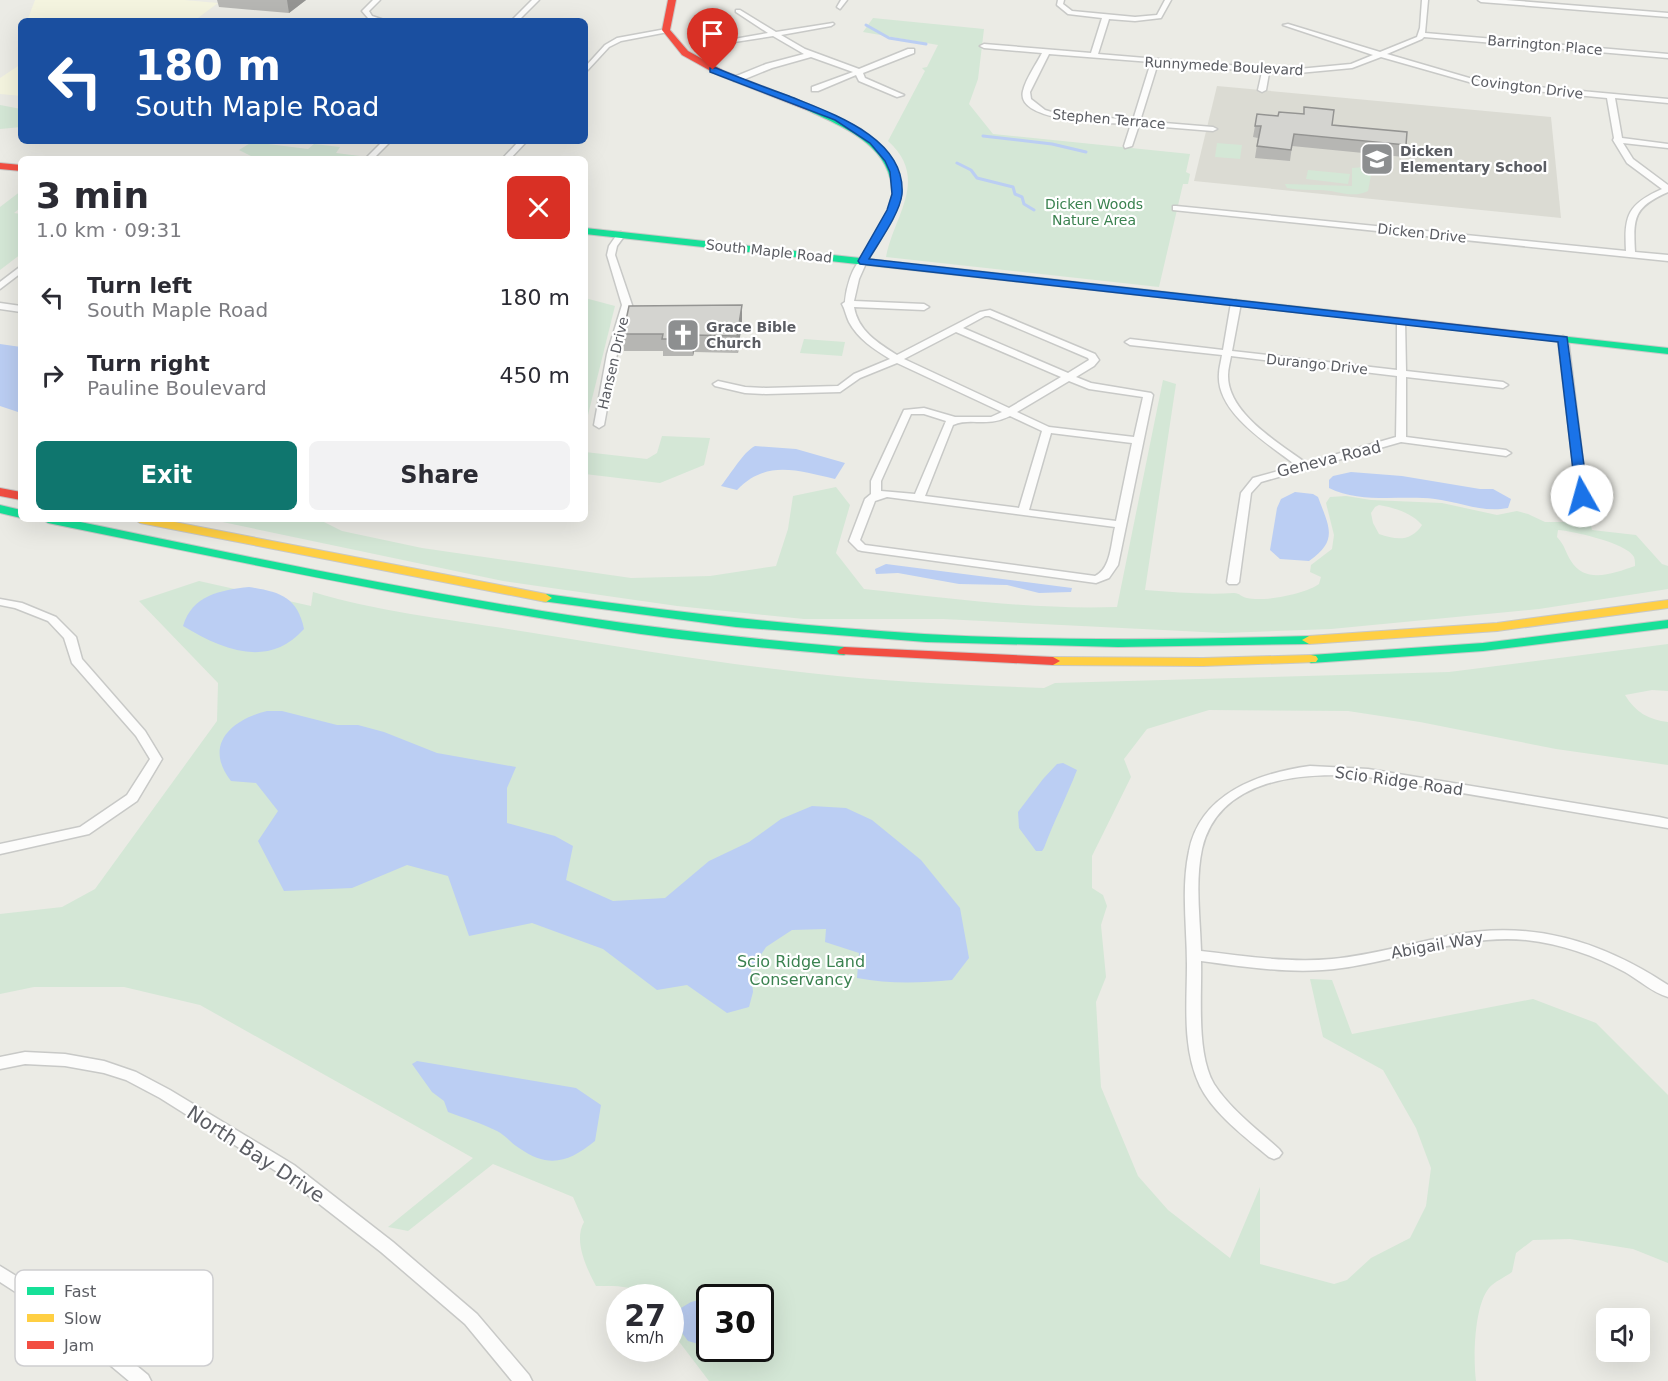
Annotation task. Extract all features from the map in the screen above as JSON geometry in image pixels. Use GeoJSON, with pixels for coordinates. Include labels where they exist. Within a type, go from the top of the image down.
{"type":"FeatureCollection","features":[{"type":"Feature","properties":{"kind":"main road"},"geometry":{"type":"LineString","coordinates":[[672,0],[665,15],[666,31],[671,40],[687,56],[733,78],[838,119],[873,141],[889,160],[895,172],[897,194],[892,210],[863,261]]}},
{"type":"Feature","properties":{"kind":"main road"},"geometry":{"type":"LineString","coordinates":[[0,166],[18,168]]}},
{"type":"Feature","properties":{"kind":"main road","name":"South Maple Road"},"geometry":{"type":"LineString","coordinates":[[588,231],[1668,351]]}},
{"type":"Feature","properties":{"kind":"main road"},"geometry":{"type":"LineString","coordinates":[[0,492],[18,495]]}},
{"type":"Feature","properties":{"kind":"main road"},"geometry":{"type":"LineString","coordinates":[[0,509],[18,513]]}},
{"type":"Feature","properties":{"kind":"main road"},"geometry":{"type":"LineString","coordinates":[[63,522],[572,621],[819,650],[1007,660],[1193,664],[1317,660],[1482,648],[1668,624]]}},
{"type":"Feature","properties":{"kind":"main road"},"geometry":{"type":"LineString","coordinates":[[155,522],[402,572],[588,605],[769,627],[888,636],[1122,645],[1261,643],[1474,629],[1668,604]]}},
{"type":"Feature","properties":{"kind":"street"},"geometry":{"type":"LineString","coordinates":[[377,0],[367,8],[367,14],[377,18]]}},
{"type":"Feature","properties":{"kind":"street"},"geometry":{"type":"LineString","coordinates":[[517,18],[536,0]]}},
{"type":"Feature","properties":{"kind":"street"},"geometry":{"type":"LineString","coordinates":[[1061,0],[1060,5],[1070,13],[1155,19],[1163,13],[1168,0]]}},
{"type":"Feature","properties":{"kind":"street"},"geometry":{"type":"LineString","coordinates":[[1422,35],[1425,0]]}},
{"type":"Feature","properties":{"kind":"street"},"geometry":{"type":"LineString","coordinates":[[1481,0],[1668,15]]}},
{"type":"Feature","properties":{"kind":"street"},"geometry":{"type":"LineString","coordinates":[[738,11],[806,53],[858,71],[862,79],[900,95]]}},
{"type":"Feature","properties":{"kind":"street"},"geometry":{"type":"LineString","coordinates":[[1094,56],[1106,17]]}},
{"type":"Feature","properties":{"kind":"street"},"geometry":{"type":"LineString","coordinates":[[717,44],[831,24]]}},
{"type":"Feature","properties":{"kind":"street","name":"Covington Drive"},"geometry":{"type":"LineString","coordinates":[[1286,25],[1483,84],[1668,102]]}},
{"type":"Feature","properties":{"kind":"street"},"geometry":{"type":"LineString","coordinates":[[588,68],[607,46],[619,39],[666,31]]}},
{"type":"Feature","properties":{"kind":"street","name":"Runnymede Boulevard"},"geometry":{"type":"LineString","coordinates":[[984,46],[1266,71],[1334,69],[1352,66],[1422,35]]}},
{"type":"Feature","properties":{"kind":"street","name":"Barrington Place"},"geometry":{"type":"LineString","coordinates":[[1422,35],[1668,56]]}},
{"type":"Feature","properties":{"kind":"street"},"geometry":{"type":"LineString","coordinates":[[815,88],[911,51]]}},
{"type":"Feature","properties":{"kind":"street","name":"Stephen Terrace"},"geometry":{"type":"LineString","coordinates":[[1046,52],[1026,92],[1027,100],[1032,107],[1058,116],[1213,129]]}},
{"type":"Feature","properties":{"kind":"street"},"geometry":{"type":"LineString","coordinates":[[733,78],[806,53]]}},
{"type":"Feature","properties":{"kind":"street"},"geometry":{"type":"LineString","coordinates":[[1128,146],[1155,62]]}},
{"type":"Feature","properties":{"kind":"street"},"geometry":{"type":"LineString","coordinates":[[1262,90],[1266,71]]}},
{"type":"Feature","properties":{"kind":"street"},"geometry":{"type":"LineString","coordinates":[[1611,97],[1617,140],[1628,161],[1668,189],[1640,203],[1632,212],[1628,226],[1631,254]]}},
{"type":"Feature","properties":{"kind":"street"},"geometry":{"type":"LineString","coordinates":[[1617,140],[1668,146]]}},
{"type":"Feature","properties":{"kind":"street"},"geometry":{"type":"LineString","coordinates":[[372,156],[384,144]]}},
{"type":"Feature","properties":{"kind":"street"},"geometry":{"type":"LineString","coordinates":[[509,156],[519,144]]}},
{"type":"Feature","properties":{"kind":"street","name":"Dicken Drive"},"geometry":{"type":"LineString","coordinates":[[1176,208],[1668,258]]}},
{"type":"Feature","properties":{"kind":"street","name":"Hansen Drive"},"geometry":{"type":"LineString","coordinates":[[599,425],[612,354],[627,305],[611,255],[613,246],[621,235]]}},
{"type":"Feature","properties":{"kind":"street"},"geometry":{"type":"LineString","coordinates":[[863,261],[849,292],[847,304],[851,320],[861,334],[897,359],[1047,430],[1138,441]]}},
{"type":"Feature","properties":{"kind":"street"},"geometry":{"type":"LineString","coordinates":[[0,286],[18,271]]}},
{"type":"Feature","properties":{"kind":"street"},"geometry":{"type":"LineString","coordinates":[[1236,303],[1229,354],[1223,376],[1224,385],[1237,412],[1305,467]]}},
{"type":"Feature","properties":{"kind":"street"},"geometry":{"type":"LineString","coordinates":[[847,304],[924,307]]}},
{"type":"Feature","properties":{"kind":"street"},"geometry":{"type":"LineString","coordinates":[[0,306],[18,309]]}},
{"type":"Feature","properties":{"kind":"street"},"geometry":{"type":"LineString","coordinates":[[718,384],[745,390],[766,391],[840,389],[856,376],[897,359],[983,314],[990,313],[1092,356],[1094,360],[1091,364],[996,419],[953,420],[933,412],[912,410],[907,412],[876,481],[876,494]]}},
{"type":"Feature","properties":{"kind":"street"},"geometry":{"type":"LineString","coordinates":[[1401,439],[1402,322]]}},
{"type":"Feature","properties":{"kind":"street"},"geometry":{"type":"LineString","coordinates":[[956,328],[1100,389],[1148,395],[1120,525],[1109,571],[1105,576],[1089,580],[862,548],[854,540],[870,499],[876,494],[1120,525]]}},
{"type":"Feature","properties":{"kind":"street"},"geometry":{"type":"LineString","coordinates":[[1563,339],[1582,496]]}},
{"type":"Feature","properties":{"kind":"street","name":"Durango Drive"},"geometry":{"type":"LineString","coordinates":[[1130,342],[1503,385]]}},
{"type":"Feature","properties":{"kind":"street"},"geometry":{"type":"LineString","coordinates":[[919,498],[946,426],[953,420]]}},
{"type":"Feature","properties":{"kind":"street"},"geometry":{"type":"LineString","coordinates":[[1023,512],[1047,430]]}},
{"type":"Feature","properties":{"kind":"street","name":"Geneva Road"},"geometry":{"type":"LineString","coordinates":[[1233,582],[1245,501],[1250,486],[1257,480],[1270,474],[1305,467],[1401,439],[1506,453]]}},
{"type":"Feature","properties":{"kind":"street"},"geometry":{"type":"LineString","coordinates":[[0,602],[18,605],[52,619],[70,637],[76,660],[141,734],[156,759],[132,798],[84,831],[0,849]]}},
{"type":"Feature","properties":{"kind":"street","name":"Scio Ridge Road"},"geometry":{"type":"LineString","coordinates":[[1274,1153],[1243,1127],[1207,1085],[1198,1061],[1195,1022],[1194,863],[1199,837],[1212,814],[1236,792],[1263,780],[1291,772],[1322,770],[1377,775],[1659,821],[1668,825]]}},
{"type":"Feature","properties":{"kind":"street","name":"Abigail Way"},"geometry":{"type":"LineString","coordinates":[[1194,955],[1268,963],[1323,965],[1456,940],[1503,934],[1554,939],[1584,947],[1614,959],[1668,992]]}},
{"type":"Feature","properties":{"kind":"street","name":"North Bay Drive"},"geometry":{"type":"LineString","coordinates":[[0,1063],[25,1058],[65,1060],[104,1067],[131,1076],[165,1094],[288,1170],[387,1247],[471,1319],[523,1381]]}},
{"type":"Feature","properties":{"kind":"street"},"geometry":{"type":"LineString","coordinates":[[0,1273],[15,1283]]}},
{"type":"Feature","properties":{"kind":"street"},"geometry":{"type":"LineString","coordinates":[[124,1366],[142,1381]]}},
{"type":"Feature","properties":{"kind":"shaded area"},"geometry":{"type":"Polygon","coordinates":[[[35,0],[184,0],[218,3],[198,18],[28,18],[35,0]]]}},
{"type":"Feature","properties":{"kind":"shaded area"},"geometry":{"type":"Polygon","coordinates":[[[18,66],[18,96],[0,94],[0,78],[18,66]]]}},
{"type":"Feature","properties":{"kind":"shaded area","name":"Dicken Elementary School"},"geometry":{"type":"Polygon","coordinates":[[[1217,86],[1551,117],[1561,218],[1194,181],[1217,86]]]}},
{"type":"Feature","properties":{"kind":"green space","name":"Dicken Woods Nature Area"},"geometry":{"type":"Polygon","coordinates":[[[873,18],[984,29],[978,79],[969,104],[993,134],[1190,154],[1186,172],[1190,174],[1188,184],[1183,184],[1159,287],[886,257],[906,198],[908,183],[907,169],[900,155],[888,141],[925,71],[922,68],[927,67],[938,45],[863,32],[873,18]]]}},
{"type":"Feature","properties":{"kind":"green space"},"geometry":{"type":"Polygon","coordinates":[[[0,105],[18,108],[18,127],[0,129],[0,105]]]}},
{"type":"Feature","properties":{"kind":"green space"},"geometry":{"type":"Polygon","coordinates":[[[1217,143],[1242,145],[1240,159],[1215,157],[1217,143]]]}},
{"type":"Feature","properties":{"kind":"green space"},"geometry":{"type":"Polygon","coordinates":[[[249,144],[308,149],[314,144],[340,147],[336,153],[360,156],[251,156],[239,150],[249,144]]]}},
{"type":"Feature","properties":{"kind":"green space"},"geometry":{"type":"Polygon","coordinates":[[[1364,167],[1372,170],[1368,191],[1362,193],[1291,189],[1285,184],[1352,186],[1352,168],[1364,167]]]}},
{"type":"Feature","properties":{"kind":"green space"},"geometry":{"type":"Polygon","coordinates":[[[1308,170],[1350,174],[1348,184],[1306,179],[1308,170]]]}},
{"type":"Feature","properties":{"kind":"green space"},"geometry":{"type":"Polygon","coordinates":[[[18,193],[18,210],[14,213],[18,214],[18,256],[0,270],[0,207],[18,193]]]}},
{"type":"Feature","properties":{"kind":"green space"},"geometry":{"type":"Polygon","coordinates":[[[588,299],[615,306],[588,415],[588,299]]]}},
{"type":"Feature","properties":{"kind":"green space"},"geometry":{"type":"Polygon","coordinates":[[[804,339],[845,342],[842,356],[800,353],[804,339]]]}},
{"type":"Feature","properties":{"kind":"green space"},"geometry":{"type":"Polygon","coordinates":[[[1163,380],[1176,384],[1145,590],[1234,593],[1247,598],[1263,599],[1295,594],[1313,588],[1319,584],[1321,577],[1310,572],[1311,565],[1332,549],[1334,535],[1326,503],[1330,497],[1346,496],[1371,500],[1442,503],[1497,515],[1517,511],[1545,522],[1566,522],[1576,516],[1589,518],[1592,530],[1636,535],[1662,564],[1668,566],[1668,589],[1539,609],[1331,629],[1223,633],[943,619],[804,619],[677,606],[503,581],[222,522],[324,522],[342,531],[422,548],[631,578],[710,576],[776,566],[788,529],[793,496],[836,487],[850,505],[836,553],[864,589],[1022,605],[1117,607],[1163,380]],[[1379,505],[1371,513],[1379,534],[1391,538],[1403,538],[1418,531],[1422,525],[1413,517],[1379,505]],[[1558,530],[1557,537],[1571,561],[1584,573],[1609,574],[1635,566],[1634,557],[1621,547],[1558,530]]]}},
{"type":"Feature","properties":{"kind":"green space"},"geometry":{"type":"Polygon","coordinates":[[[662,436],[710,438],[704,465],[660,483],[588,474],[588,452],[647,459],[657,453],[662,436]]]}},
{"type":"Feature","properties":{"kind":"green space","name":"Scio Ridge Land Conservancy"},"geometry":{"type":"Polygon","coordinates":[[[199,581],[311,606],[313,592],[419,615],[774,669],[897,681],[1044,688],[1055,683],[1449,672],[1668,644],[1668,691],[1652,690],[1625,695],[1643,714],[1668,722],[1668,765],[1556,749],[1420,722],[1348,711],[1209,710],[1147,729],[1124,759],[1131,777],[1092,856],[1092,888],[1103,895],[1107,906],[1101,925],[1106,977],[1096,1002],[1101,1087],[1138,1176],[1168,1210],[1230,1258],[1260,1187],[1260,1264],[1334,1284],[1347,1280],[1371,1258],[1410,1238],[1426,1206],[1431,1168],[1416,1128],[1383,1070],[1323,1037],[1310,979],[1332,980],[1352,1034],[1533,999],[1596,1023],[1668,1095],[1668,1263],[1633,1249],[1570,1239],[1533,1240],[1516,1253],[1512,1272],[1491,1286],[1484,1296],[1476,1333],[1476,1381],[709,1381],[684,1348],[684,1284],[596,1286],[582,1255],[580,1238],[584,1222],[573,1197],[493,1164],[408,1231],[388,1227],[473,1158],[200,1005],[124,987],[34,987],[0,994],[0,914],[62,907],[95,889],[217,721],[218,683],[139,601],[199,581]]]}},
{"type":"Feature","properties":{"kind":"water"},"geometry":{"type":"Polygon","coordinates":[[[0,344],[18,347],[18,412],[0,406],[0,344]]]}},
{"type":"Feature","properties":{"kind":"water"},"geometry":{"type":"Polygon","coordinates":[[[755,446],[796,449],[845,463],[835,479],[783,470],[760,474],[748,480],[737,490],[721,486],[742,458],[755,446]]]}},
{"type":"Feature","properties":{"kind":"water"},"geometry":{"type":"Polygon","coordinates":[[[1351,472],[1402,476],[1480,489],[1493,489],[1511,499],[1508,508],[1489,509],[1435,499],[1354,496],[1329,488],[1329,480],[1333,476],[1351,472]]]}},
{"type":"Feature","properties":{"kind":"water"},"geometry":{"type":"Polygon","coordinates":[[[1295,492],[1313,494],[1318,497],[1328,525],[1328,539],[1325,546],[1309,561],[1280,559],[1270,550],[1277,508],[1281,499],[1295,492]]]}},
{"type":"Feature","properties":{"kind":"water"},"geometry":{"type":"Polygon","coordinates":[[[886,564],[1072,588],[1071,592],[1039,593],[1007,585],[959,584],[898,573],[876,574],[875,569],[886,564]]]}},
{"type":"Feature","properties":{"kind":"water"},"geometry":{"type":"Polygon","coordinates":[[[249,587],[269,591],[285,598],[297,609],[304,629],[276,649],[245,652],[214,642],[183,626],[193,607],[200,601],[218,592],[249,587]]]}},
{"type":"Feature","properties":{"kind":"water"},"geometry":{"type":"Polygon","coordinates":[[[267,711],[282,711],[337,725],[358,725],[384,732],[437,753],[516,767],[507,788],[507,823],[555,836],[573,846],[566,880],[613,901],[665,898],[709,861],[749,842],[781,819],[812,806],[846,808],[872,820],[921,860],[960,908],[969,958],[952,980],[904,982],[869,980],[857,978],[859,953],[825,942],[826,929],[792,930],[766,947],[751,970],[753,992],[749,1007],[727,1013],[687,985],[657,990],[603,949],[532,923],[469,936],[448,876],[407,865],[352,888],[284,891],[258,841],[278,811],[256,783],[231,781],[223,768],[220,756],[221,745],[232,728],[254,715],[267,711]]]}},
{"type":"Feature","properties":{"kind":"water"},"geometry":{"type":"Polygon","coordinates":[[[1063,763],[1077,770],[1044,848],[1042,851],[1036,851],[1019,828],[1018,812],[1043,779],[1057,764],[1063,763]]]}},
{"type":"Feature","properties":{"kind":"water"},"geometry":{"type":"Polygon","coordinates":[[[417,1061],[576,1088],[601,1105],[595,1141],[576,1154],[558,1160],[549,1161],[530,1155],[497,1131],[448,1112],[444,1101],[432,1092],[412,1064],[417,1061]]]}},
{"type":"Feature","properties":{"kind":"water"},"geometry":{"type":"Polygon","coordinates":[[[696,1301],[696,1343],[688,1341],[684,1336],[684,1306],[696,1301]]]}},
{"type":"Feature","properties":{"kind":"building"},"geometry":{"type":"Polygon","coordinates":[[[1304,107],[1334,110],[1332,125],[1407,132],[1406,145],[1294,134],[1291,150],[1257,146],[1261,126],[1255,126],[1257,114],[1278,116],[1279,112],[1304,114],[1304,107]]]}},
{"type":"Feature","properties":{"kind":"building"},"geometry":{"type":"Polygon","coordinates":[[[742,305],[737,336],[693,335],[692,339],[662,339],[663,334],[623,334],[629,306],[742,305]]]}},
{"type":"Feature","properties":{"kind":"waterway"},"geometry":{"type":"LineString","coordinates":[[866,25],[889,38],[926,44]]}},
{"type":"Feature","properties":{"kind":"waterway"},"geometry":{"type":"LineString","coordinates":[[983,136],[1052,144],[1086,152]]}},
{"type":"Feature","properties":{"kind":"waterway"},"geometry":{"type":"LineString","coordinates":[[957,163],[971,170],[977,178],[1013,187],[1015,194],[1022,197],[1024,204],[1034,210]]}},
{"type":"Feature","properties":{"kind":"traffic: fast"},"geometry":{"type":"LineString","coordinates":[[810,108],[858,131],[888,158],[897,192],[895,201],[888,219],[863,261]]}},
{"type":"Feature","properties":{"kind":"traffic: fast"},"geometry":{"type":"LineString","coordinates":[[588,231],[1329,313]]}},
{"type":"Feature","properties":{"kind":"traffic: fast"},"geometry":{"type":"LineString","coordinates":[[1516,334],[1668,351]]}},
{"type":"Feature","properties":{"kind":"traffic: fast"},"geometry":{"type":"LineString","coordinates":[[0,509],[18,513]]}},
{"type":"Feature","properties":{"kind":"traffic: fast"},"geometry":{"type":"LineString","coordinates":[[63,522],[345,579],[544,615],[643,630],[844,651]]}},
{"type":"Feature","properties":{"kind":"traffic: fast"},"geometry":{"type":"LineString","coordinates":[[546,598],[736,623],[926,638],[1118,643],[1309,640]]}},
{"type":"Feature","properties":{"kind":"traffic: fast"},"geometry":{"type":"LineString","coordinates":[[1311,659],[1483,647],[1668,624]]}},
{"type":"Feature","properties":{"kind":"traffic: slow"},"geometry":{"type":"LineString","coordinates":[[155,522],[546,598]]}},
{"type":"Feature","properties":{"kind":"traffic: slow"},"geometry":{"type":"LineString","coordinates":[[1309,640],[1497,627],[1668,604]]}},
{"type":"Feature","properties":{"kind":"traffic: slow"},"geometry":{"type":"LineString","coordinates":[[1053,661],[1203,662],[1311,659]]}},
{"type":"Feature","properties":{"kind":"traffic: jam"},"geometry":{"type":"LineString","coordinates":[[672,0],[666,30],[685,53],[721,73],[810,108]]}},
{"type":"Feature","properties":{"kind":"traffic: jam"},"geometry":{"type":"LineString","coordinates":[[0,166],[18,168]]}},
{"type":"Feature","properties":{"kind":"traffic: jam"},"geometry":{"type":"LineString","coordinates":[[1329,313],[1516,334]]}},
{"type":"Feature","properties":{"kind":"traffic: jam"},"geometry":{"type":"LineString","coordinates":[[0,492],[18,495]]}},
{"type":"Feature","properties":{"kind":"traffic: jam"},"geometry":{"type":"LineString","coordinates":[[844,651],[1053,661]]}},
{"type":"Feature","properties":{"kind":"place","name":"Dicken Elementary School"},"geometry":{"type":"Point","coordinates":[1377,159]}},
{"type":"Feature","properties":{"kind":"place","name":"Grace Bible Church"},"geometry":{"type":"Point","coordinates":[683,335]}},
{"type":"Feature","properties":{"kind":"route"},"geometry":{"type":"LineString","coordinates":[[713,70],[838,119],[873,141],[889,160],[895,172],[897,194],[892,210],[863,261],[1563,339],[1582,496]]}}]}
